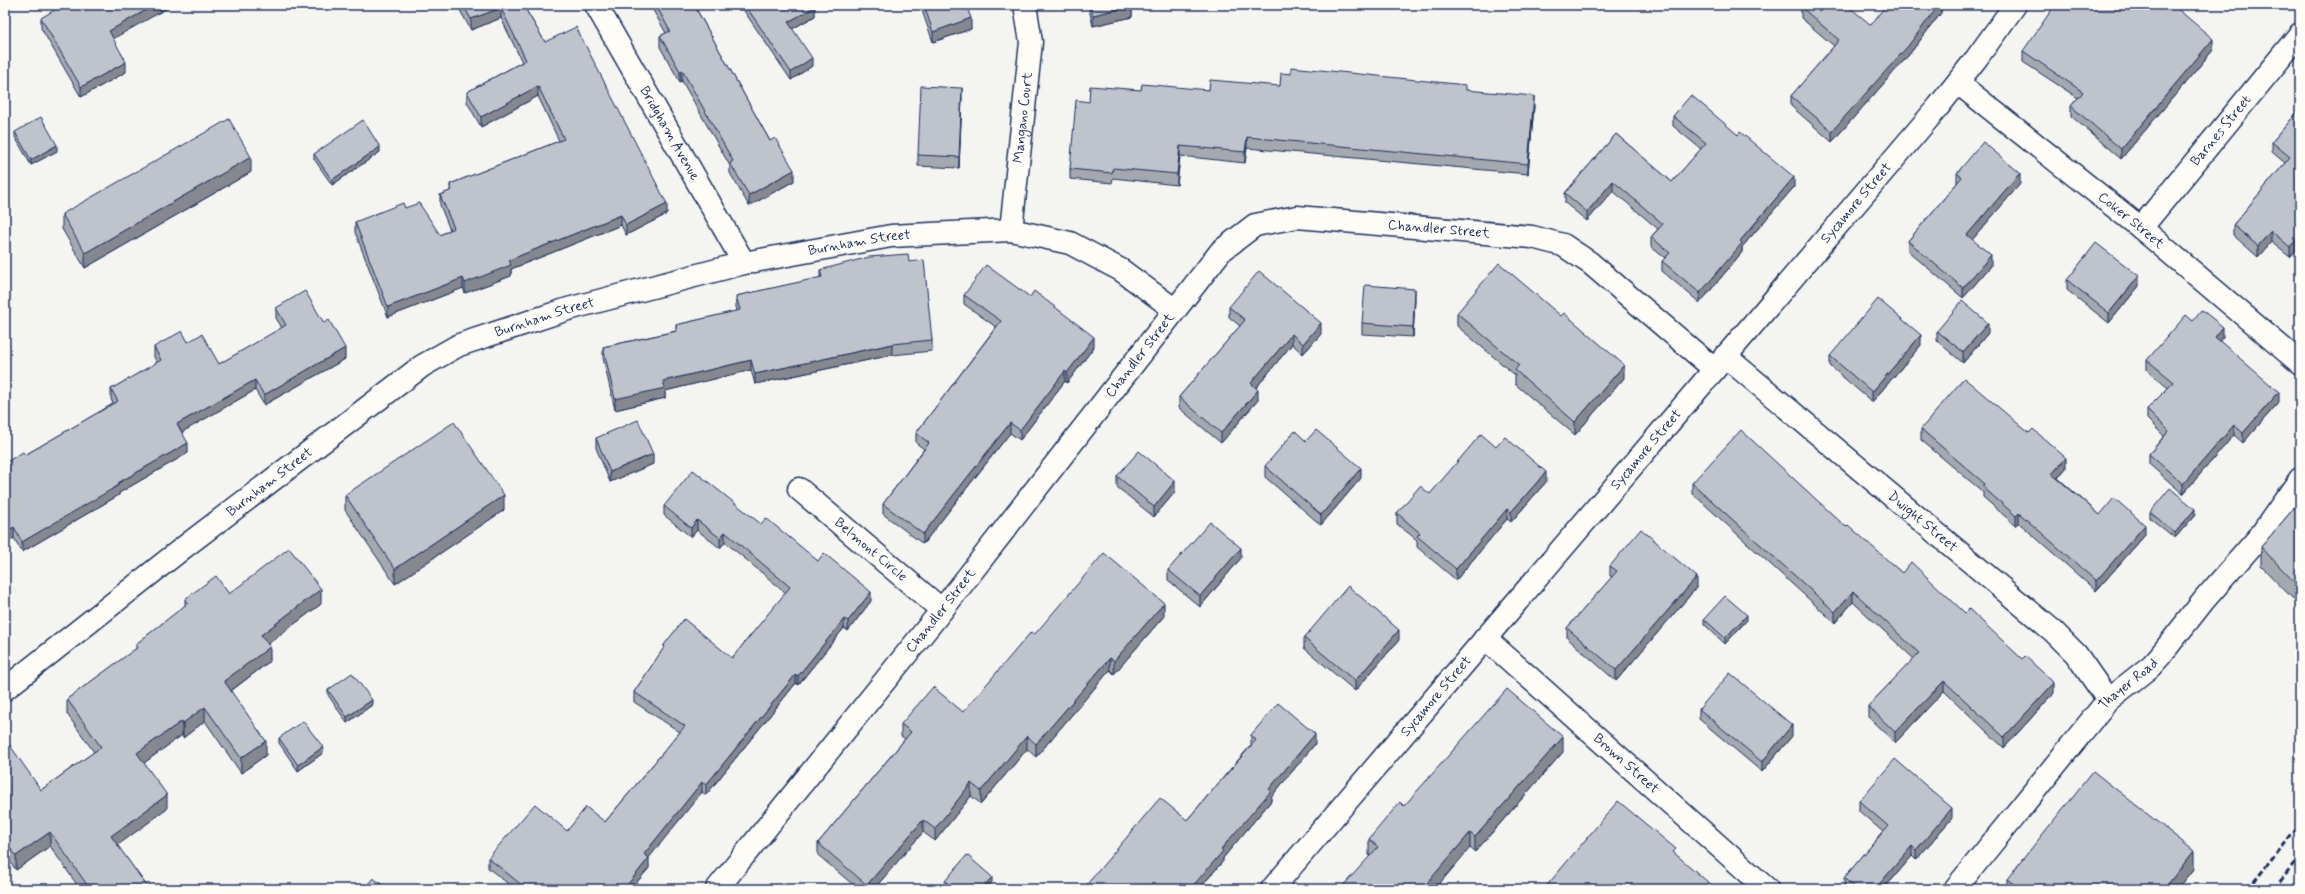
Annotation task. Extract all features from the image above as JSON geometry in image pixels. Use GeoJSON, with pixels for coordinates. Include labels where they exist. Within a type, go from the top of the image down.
{"type":"FeatureCollection","features":[{"type":"Feature","properties":{"kind":"street","name":"Bridgham Avenue"},"geometry":{"type":"LineString","coordinates":[[596,5],[744,263]]}},
{"type":"Feature","properties":{"kind":"street","name":"Mangano Court"},"geometry":{"type":"LineString","coordinates":[[1011,230],[1031,42],[1025,5]]}},
{"type":"Feature","properties":{"kind":"street","name":"Sycamore Street"},"geometry":{"type":"LineString","coordinates":[[1272,889],[1958,83],[2015,5]]}},
{"type":"Feature","properties":{"kind":"street","name":"Barnes Street"},"geometry":{"type":"LineString","coordinates":[[2141,228],[2300,34]]}},
{"type":"Feature","properties":{"kind":"street","name":"Coker Street"},"geometry":{"type":"LineString","coordinates":[[1958,83],[2141,228],[2300,363]]}},
{"type":"Feature","properties":{"kind":"street","name":"Chandler Street"},"geometry":{"type":"LineString","coordinates":[[717,889],[942,610],[1174,309],[1222,251],[1255,225],[1297,217],[1532,237],[1563,245],[1590,263],[1720,363]]}},
{"type":"Feature","properties":{"kind":"street","name":"Burnham Street"},"geometry":{"type":"LineString","coordinates":[[5,689],[202,533],[422,366],[459,345],[568,309],[744,263],[890,236],[1011,230],[1070,243],[1121,270],[1174,309]]}},
{"type":"Feature","properties":{"kind":"street","name":"Dwight Street"},"geometry":{"type":"LineString","coordinates":[[1720,363],[2053,631],[2076,654],[2108,700]]}},
{"type":"Feature","properties":{"kind":"street","name":"Thayer Road"},"geometry":{"type":"LineString","coordinates":[[1955,889],[2108,700],[2160,656],[2205,599],[2260,536],[2300,479]]}},
{"type":"Feature","properties":{"kind":"street","name":"Belmont Circle"},"geometry":{"type":"LineString","coordinates":[[798,489],[942,610]]}},
{"type":"Feature","properties":{"kind":"street","name":"Brown Street"},"geometry":{"type":"LineString","coordinates":[[1485,638],[1767,889]]}},
{"type":"Feature","properties":{"kind":"building"},"geometry":{"type":"Polygon","coordinates":[[[63,5],[155,5],[109,31],[126,62],[81,87],[41,18],[63,5]]]}},
{"type":"Feature","properties":{"kind":"building"},"geometry":{"type":"Polygon","coordinates":[[[463,5],[523,5],[545,42],[576,27],[667,204],[626,225],[621,215],[509,260],[511,265],[465,283],[463,278],[388,307],[355,222],[403,203],[405,208],[419,203],[440,235],[454,228],[440,195],[452,190],[450,184],[564,139],[538,86],[481,117],[467,92],[526,60],[501,8],[471,19],[463,5]]]}},
{"type":"Feature","properties":{"kind":"building"},"geometry":{"type":"Polygon","coordinates":[[[656,5],[694,5],[770,141],[775,138],[794,170],[749,195],[730,163],[733,161],[682,70],[680,71],[660,36],[670,31],[656,5]]]}},
{"type":"Feature","properties":{"kind":"building"},"geometry":{"type":"Polygon","coordinates":[[[745,5],[814,5],[815,7],[788,22],[812,58],[791,72],[745,5]]]}},
{"type":"Feature","properties":{"kind":"building"},"geometry":{"type":"Polygon","coordinates":[[[924,5],[966,5],[971,18],[933,32],[924,5]]]}},
{"type":"Feature","properties":{"kind":"building"},"geometry":{"type":"Polygon","coordinates":[[[1090,5],[1132,5],[1132,6],[1093,15],[1090,5]]]}},
{"type":"Feature","properties":{"kind":"building"},"geometry":{"type":"Polygon","coordinates":[[[1803,5],[1847,5],[1871,25],[1886,5],[1939,5],[1908,46],[1832,131],[1791,96],[1839,40],[1801,7],[1803,5]]]}},
{"type":"Feature","properties":{"kind":"building"},"geometry":{"type":"Polygon","coordinates":[[[2055,5],[2173,5],[2213,39],[2121,149],[2071,106],[2083,92],[2023,51],[2055,5]]]}},
{"type":"Feature","properties":{"kind":"building"},"geometry":{"type":"Polygon","coordinates":[[[1291,67],[1466,85],[1466,90],[1534,96],[1528,164],[1247,137],[1245,152],[1180,146],[1177,174],[1113,168],[1112,173],[1070,169],[1076,100],[1089,102],[1090,86],[1141,90],[1142,84],[1209,90],[1210,80],[1280,86],[1281,73],[1291,74],[1291,67]]]}},
{"type":"Feature","properties":{"kind":"building"},"geometry":{"type":"Polygon","coordinates":[[[921,86],[962,88],[959,157],[918,155],[921,86]]]}},
{"type":"Feature","properties":{"kind":"building"},"geometry":{"type":"Polygon","coordinates":[[[1691,95],[1738,135],[1740,132],[1794,177],[1740,241],[1742,243],[1700,293],[1662,261],[1670,253],[1651,237],[1663,224],[1613,181],[1587,212],[1565,193],[1616,134],[1672,182],[1706,143],[1673,116],[1691,95]]]}},
{"type":"Feature","properties":{"kind":"building"},"geometry":{"type":"Polygon","coordinates":[[[2300,109],[2300,235],[2290,247],[2271,231],[2258,246],[2233,225],[2290,157],[2272,142],[2300,109]]]}},
{"type":"Feature","properties":{"kind":"building"},"geometry":{"type":"Polygon","coordinates":[[[41,117],[57,145],[31,160],[15,132],[41,117]]]}},
{"type":"Feature","properties":{"kind":"building"},"geometry":{"type":"Polygon","coordinates":[[[229,119],[251,157],[85,253],[62,214],[229,119]]]}},
{"type":"Feature","properties":{"kind":"building"},"geometry":{"type":"Polygon","coordinates":[[[363,120],[380,147],[332,180],[314,154],[363,120]]]}},
{"type":"Feature","properties":{"kind":"building"},"geometry":{"type":"Polygon","coordinates":[[[1983,142],[2020,173],[1967,235],[1991,255],[1963,288],[1908,241],[1962,177],[1957,173],[1983,142]]]}},
{"type":"Feature","properties":{"kind":"building"},"geometry":{"type":"Polygon","coordinates":[[[2096,243],[2139,276],[2109,313],[2067,280],[2096,243]]]}},
{"type":"Feature","properties":{"kind":"building"},"geometry":{"type":"Polygon","coordinates":[[[908,254],[909,262],[924,260],[932,340],[892,344],[755,374],[751,360],[663,381],[665,388],[615,399],[603,347],[677,331],[676,325],[740,310],[736,296],[822,277],[820,270],[869,257],[908,254]]]}},
{"type":"Feature","properties":{"kind":"building"},"geometry":{"type":"Polygon","coordinates":[[[1499,263],[1561,316],[1564,313],[1624,365],[1575,422],[1515,370],[1519,365],[1457,313],[1499,263]]]}},
{"type":"Feature","properties":{"kind":"building"},"geometry":{"type":"Polygon","coordinates":[[[986,265],[1030,297],[1034,291],[1094,337],[1067,373],[1065,371],[1020,430],[1010,423],[923,534],[883,504],[929,443],[916,433],[1001,321],[964,295],[986,265]]]}},
{"type":"Feature","properties":{"kind":"building"},"geometry":{"type":"Polygon","coordinates":[[[1259,271],[1321,323],[1303,344],[1292,334],[1251,383],[1258,390],[1221,433],[1179,397],[1245,320],[1229,307],[1259,271]]]}},
{"type":"Feature","properties":{"kind":"building"},"geometry":{"type":"Polygon","coordinates":[[[1365,285],[1415,289],[1413,327],[1362,323],[1365,285]]]}},
{"type":"Feature","properties":{"kind":"building"},"geometry":{"type":"Polygon","coordinates":[[[305,291],[324,323],[329,320],[345,348],[264,395],[255,380],[177,424],[188,443],[118,483],[119,485],[22,542],[14,527],[5,532],[5,463],[23,452],[25,455],[118,401],[111,389],[161,360],[154,347],[182,331],[188,342],[202,334],[219,364],[286,325],[276,308],[305,291]]]}},
{"type":"Feature","properties":{"kind":"building"},"geometry":{"type":"Polygon","coordinates":[[[1878,299],[1921,335],[1872,392],[1830,356],[1878,299]]]}},
{"type":"Feature","properties":{"kind":"building"},"geometry":{"type":"Polygon","coordinates":[[[1962,301],[1988,323],[1963,352],[1937,331],[1962,301]]]}},
{"type":"Feature","properties":{"kind":"building"},"geometry":{"type":"Polygon","coordinates":[[[2202,310],[2223,327],[2215,337],[2279,392],[2243,433],[2234,425],[2183,484],[2149,454],[2169,431],[2147,409],[2174,382],[2147,360],[2186,315],[2193,321],[2202,310]]]}},
{"type":"Feature","properties":{"kind":"building"},"geometry":{"type":"Polygon","coordinates":[[[1964,378],[2029,433],[2033,429],[2066,458],[2052,474],[2100,515],[2114,498],[2145,525],[2096,581],[2019,513],[2016,516],[1983,487],[1985,484],[1921,429],[1964,378]]]}},
{"type":"Feature","properties":{"kind":"building"},"geometry":{"type":"Polygon","coordinates":[[[638,420],[653,454],[610,472],[596,438],[638,420]]]}},
{"type":"Feature","properties":{"kind":"building"},"geometry":{"type":"Polygon","coordinates":[[[454,422],[504,495],[395,569],[345,495],[454,422]]]}},
{"type":"Feature","properties":{"kind":"building"},"geometry":{"type":"Polygon","coordinates":[[[1316,430],[1361,468],[1321,515],[1265,466],[1295,431],[1306,441],[1316,430]]]}},
{"type":"Feature","properties":{"kind":"building"},"geometry":{"type":"Polygon","coordinates":[[[1741,430],[1846,527],[1848,525],[1902,573],[1911,562],[1965,613],[1969,609],[2022,659],[2025,656],[2054,683],[2004,737],[1944,681],[1895,732],[1868,706],[1919,653],[1853,591],[1835,612],[1692,483],[1741,430]]]}},
{"type":"Feature","properties":{"kind":"building"},"geometry":{"type":"Polygon","coordinates":[[[1481,434],[1496,447],[1505,437],[1546,472],[1511,512],[1507,509],[1456,569],[1417,536],[1420,533],[1397,513],[1420,486],[1430,494],[1481,434]]]}},
{"type":"Feature","properties":{"kind":"building"},"geometry":{"type":"Polygon","coordinates":[[[1139,451],[1175,481],[1154,507],[1117,476],[1139,451]]]}},
{"type":"Feature","properties":{"kind":"building"},"geometry":{"type":"Polygon","coordinates":[[[693,470],[761,524],[766,518],[818,561],[824,553],[871,592],[848,621],[844,619],[798,676],[796,674],[706,785],[702,782],[644,854],[649,858],[624,889],[520,889],[523,886],[488,858],[535,804],[567,831],[586,807],[605,822],[685,726],[634,692],[665,646],[664,645],[684,619],[732,658],[790,587],[725,532],[720,538],[697,520],[691,528],[664,506],[693,470]]]}},
{"type":"Feature","properties":{"kind":"building"},"geometry":{"type":"Polygon","coordinates":[[[2170,488],[2195,509],[2175,533],[2150,512],[2170,488]]]}},
{"type":"Feature","properties":{"kind":"building"},"geometry":{"type":"Polygon","coordinates":[[[2300,501],[2300,588],[2261,547],[2300,501]]]}},
{"type":"Feature","properties":{"kind":"building"},"geometry":{"type":"Polygon","coordinates":[[[1210,522],[1241,548],[1200,596],[1168,570],[1210,522]]]}},
{"type":"Feature","properties":{"kind":"building"},"geometry":{"type":"Polygon","coordinates":[[[1641,529],[1697,577],[1616,670],[1567,628],[1617,571],[1610,566],[1641,529]]]}},
{"type":"Feature","properties":{"kind":"building"},"geometry":{"type":"Polygon","coordinates":[[[289,548],[321,589],[261,635],[270,647],[224,681],[266,741],[241,758],[205,707],[183,723],[182,721],[137,753],[167,795],[111,836],[149,889],[90,889],[50,832],[16,856],[5,841],[5,747],[9,744],[41,790],[101,747],[67,699],[138,647],[136,644],[188,603],[185,599],[216,576],[229,594],[289,548]]]}},
{"type":"Feature","properties":{"kind":"building"},"geometry":{"type":"Polygon","coordinates":[[[1104,553],[1164,603],[1114,661],[1110,658],[1036,744],[1027,736],[981,791],[971,783],[935,829],[923,820],[867,885],[818,843],[911,732],[901,724],[933,687],[963,712],[1031,632],[1035,634],[1104,553]]]}},
{"type":"Feature","properties":{"kind":"building"},"geometry":{"type":"Polygon","coordinates":[[[1348,586],[1399,630],[1355,681],[1304,638],[1348,586]]]}},
{"type":"Feature","properties":{"kind":"building"},"geometry":{"type":"Polygon","coordinates":[[[1725,596],[1747,615],[1725,638],[1704,619],[1725,596]]]}},
{"type":"Feature","properties":{"kind":"building"},"geometry":{"type":"Polygon","coordinates":[[[352,673],[372,700],[347,717],[328,690],[352,673]]]}},
{"type":"Feature","properties":{"kind":"building"},"geometry":{"type":"Polygon","coordinates":[[[1730,673],[1792,725],[1762,762],[1699,709],[1730,673]]]}},
{"type":"Feature","properties":{"kind":"building"},"geometry":{"type":"Polygon","coordinates":[[[1507,689],[1563,737],[1475,837],[1470,833],[1422,889],[1340,889],[1378,847],[1369,839],[1400,802],[1404,806],[1507,689]]]}},
{"type":"Feature","properties":{"kind":"building"},"geometry":{"type":"Polygon","coordinates":[[[1278,703],[1315,734],[1269,789],[1271,791],[1221,849],[1223,851],[1190,889],[1083,889],[1160,798],[1187,820],[1256,740],[1251,735],[1278,703]]]}},
{"type":"Feature","properties":{"kind":"building"},"geometry":{"type":"Polygon","coordinates":[[[303,721],[323,747],[298,765],[279,738],[303,721]]]}},
{"type":"Feature","properties":{"kind":"building"},"geometry":{"type":"Polygon","coordinates":[[[1895,759],[1952,808],[1916,850],[1912,846],[1875,889],[1856,889],[1844,878],[1888,826],[1859,801],[1895,759]]]}},
{"type":"Feature","properties":{"kind":"building"},"geometry":{"type":"Polygon","coordinates":[[[2093,771],[2194,851],[2164,889],[2020,889],[2007,879],[2093,771]]]}},
{"type":"Feature","properties":{"kind":"building"},"geometry":{"type":"Polygon","coordinates":[[[1618,801],[1676,849],[1673,852],[1716,889],[1544,889],[1618,801]]]}},
{"type":"Feature","properties":{"kind":"building"},"geometry":{"type":"Polygon","coordinates":[[[967,855],[992,877],[982,889],[955,889],[945,881],[967,855]]]}},
{"type":"Feature","properties":{"kind":"building"},"geometry":{"type":"Polygon","coordinates":[[[373,878],[388,889],[364,889],[373,878]]]}},
{"type":"Feature","properties":{"kind":"railway"},"geometry":{"type":"LineString","coordinates":[[2248,889],[2300,825]]}},
{"type":"Feature","properties":{"kind":"railway"},"geometry":{"type":"LineString","coordinates":[[2274,889],[2300,857]]}}]}
